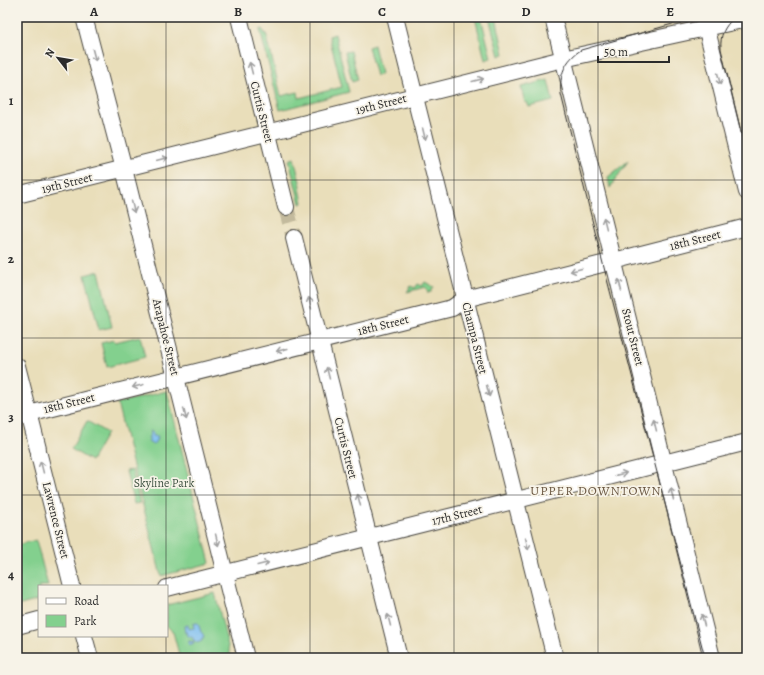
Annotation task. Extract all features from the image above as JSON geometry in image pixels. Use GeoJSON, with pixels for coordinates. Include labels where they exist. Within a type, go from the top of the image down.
{"type":"FeatureCollection","features":[{"type":"Feature","properties":{"kind":"main road","name":"Arapahoe Street"},"geometry":{"type":"LineString","coordinates":[[84,17],[124,169],[246,658]]}},
{"type":"Feature","properties":{"kind":"main road","name":"Curtis Street"},"geometry":{"type":"LineString","coordinates":[[239,17],[286,208]]}},
{"type":"Feature","properties":{"kind":"main road","name":"Champa Street"},"geometry":{"type":"LineString","coordinates":[[395,17],[556,658]]}},
{"type":"Feature","properties":{"kind":"main road","name":"Stout Street"},"geometry":{"type":"LineString","coordinates":[[553,17],[712,658]]}},
{"type":"Feature","properties":{"kind":"main road","name":"19th Street"},"geometry":{"type":"LineString","coordinates":[[17,195],[564,59],[705,22],[747,18]]}},
{"type":"Feature","properties":{"kind":"main road"},"geometry":{"type":"LineString","coordinates":[[705,22],[747,192]]}},
{"type":"Feature","properties":{"kind":"main road","name":"18th Street"},"geometry":{"type":"LineString","coordinates":[[23,415],[452,308],[465,298],[747,228]]}},
{"type":"Feature","properties":{"kind":"main road","name":"Curtis Street"},"geometry":{"type":"LineString","coordinates":[[294,238],[399,658]]}},
{"type":"Feature","properties":{"kind":"main road","name":"Lawrence Street"},"geometry":{"type":"LineString","coordinates":[[17,366],[23,415],[39,452],[72,585]]}},
{"type":"Feature","properties":{"kind":"main road","name":"17th Street"},"geometry":{"type":"LineString","coordinates":[[168,588],[747,442]]}},
{"type":"Feature","properties":{"kind":"main road"},"geometry":{"type":"LineString","coordinates":[[17,626],[38,620]]}},
{"type":"Feature","properties":{"kind":"main road"},"geometry":{"type":"LineString","coordinates":[[84,637],[90,658]]}},
{"type":"Feature","properties":{"kind":"green space"},"geometry":{"type":"Polygon","coordinates":[[[475,17],[481,17],[491,58],[485,60],[475,17]]]}},
{"type":"Feature","properties":{"kind":"green space"},"geometry":{"type":"Polygon","coordinates":[[[489,17],[496,17],[504,54],[499,56],[489,17]]]}},
{"type":"Feature","properties":{"kind":"green space"},"geometry":{"type":"Polygon","coordinates":[[[263,29],[264,33],[266,33],[281,96],[298,92],[299,98],[342,87],[329,36],[335,34],[349,92],[280,110],[260,30],[263,29]]]}},
{"type":"Feature","properties":{"kind":"green space"},"geometry":{"type":"Polygon","coordinates":[[[374,45],[381,74],[376,76],[368,47],[374,45]]]}},
{"type":"Feature","properties":{"kind":"green space"},"geometry":{"type":"Polygon","coordinates":[[[351,51],[358,80],[352,82],[345,52],[351,51]]]}},
{"type":"Feature","properties":{"kind":"green space"},"geometry":{"type":"Polygon","coordinates":[[[548,80],[553,101],[529,107],[527,102],[525,103],[521,87],[548,80]]]}},
{"type":"Feature","properties":{"kind":"green space"},"geometry":{"type":"Polygon","coordinates":[[[294,158],[301,186],[300,188],[303,203],[300,204],[289,160],[294,158]]]}},
{"type":"Feature","properties":{"kind":"green space"},"geometry":{"type":"Polygon","coordinates":[[[628,161],[610,188],[608,177],[628,161]]]}},
{"type":"Feature","properties":{"kind":"green space"},"geometry":{"type":"Polygon","coordinates":[[[99,271],[112,327],[99,330],[85,275],[99,271]]]}},
{"type":"Feature","properties":{"kind":"green space"},"geometry":{"type":"Polygon","coordinates":[[[425,282],[434,287],[431,292],[428,293],[425,287],[407,292],[411,286],[415,288],[418,284],[422,286],[425,282]]]}},
{"type":"Feature","properties":{"kind":"green space"},"geometry":{"type":"Polygon","coordinates":[[[140,336],[145,357],[107,367],[101,343],[114,340],[115,342],[140,336]]]}},
{"type":"Feature","properties":{"kind":"green space","name":"Skyline Park"},"geometry":{"type":"Polygon","coordinates":[[[167,391],[210,563],[161,576],[117,403],[167,391]]]}},
{"type":"Feature","properties":{"kind":"green space"},"geometry":{"type":"Polygon","coordinates":[[[87,421],[107,433],[91,461],[71,449],[87,421]]]}},
{"type":"Feature","properties":{"kind":"green space"},"geometry":{"type":"Polygon","coordinates":[[[132,470],[140,503],[134,504],[126,471],[132,470]]]}},
{"type":"Feature","properties":{"kind":"green space"},"geometry":{"type":"Polygon","coordinates":[[[36,540],[48,585],[38,585],[38,600],[17,606],[17,545],[36,540]]]}},
{"type":"Feature","properties":{"kind":"green space"},"geometry":{"type":"Polygon","coordinates":[[[215,593],[231,658],[180,658],[173,632],[168,627],[168,605],[215,593]]]}},
{"type":"Feature","properties":{"kind":"water"},"geometry":{"type":"Polygon","coordinates":[[[149,430],[154,434],[153,436],[158,436],[158,440],[157,439],[153,445],[148,442],[150,439],[148,438],[151,433],[149,430]]]}},
{"type":"Feature","properties":{"kind":"water"},"geometry":{"type":"Polygon","coordinates":[[[198,623],[204,637],[202,638],[202,641],[197,643],[193,638],[188,636],[187,632],[185,633],[184,626],[188,625],[189,629],[194,628],[193,624],[198,623]]]}},
{"type":"Feature","properties":{"kind":"water"},"geometry":{"type":"Polygon","coordinates":[[[190,640],[191,642],[193,641],[194,643],[189,645],[188,642],[190,642],[190,640]]]}},
{"type":"Feature","properties":{"kind":"tunnel"},"geometry":{"type":"LineString","coordinates":[[286,207],[294,238]]}},
{"type":"Feature","properties":{"kind":"tram line"},"geometry":{"type":"LineString","coordinates":[[697,17],[581,50],[571,58],[564,69],[561,81],[561,94],[601,256],[705,658]]}},
{"type":"Feature","properties":{"kind":"tram line"},"geometry":{"type":"LineString","coordinates":[[734,17],[723,32],[721,49],[747,156]]}},
{"type":"Feature","properties":{"kind":"district","name":"UPPER DOWNTOWN"},"geometry":{"type":"Point","coordinates":[596,490]}}]}
